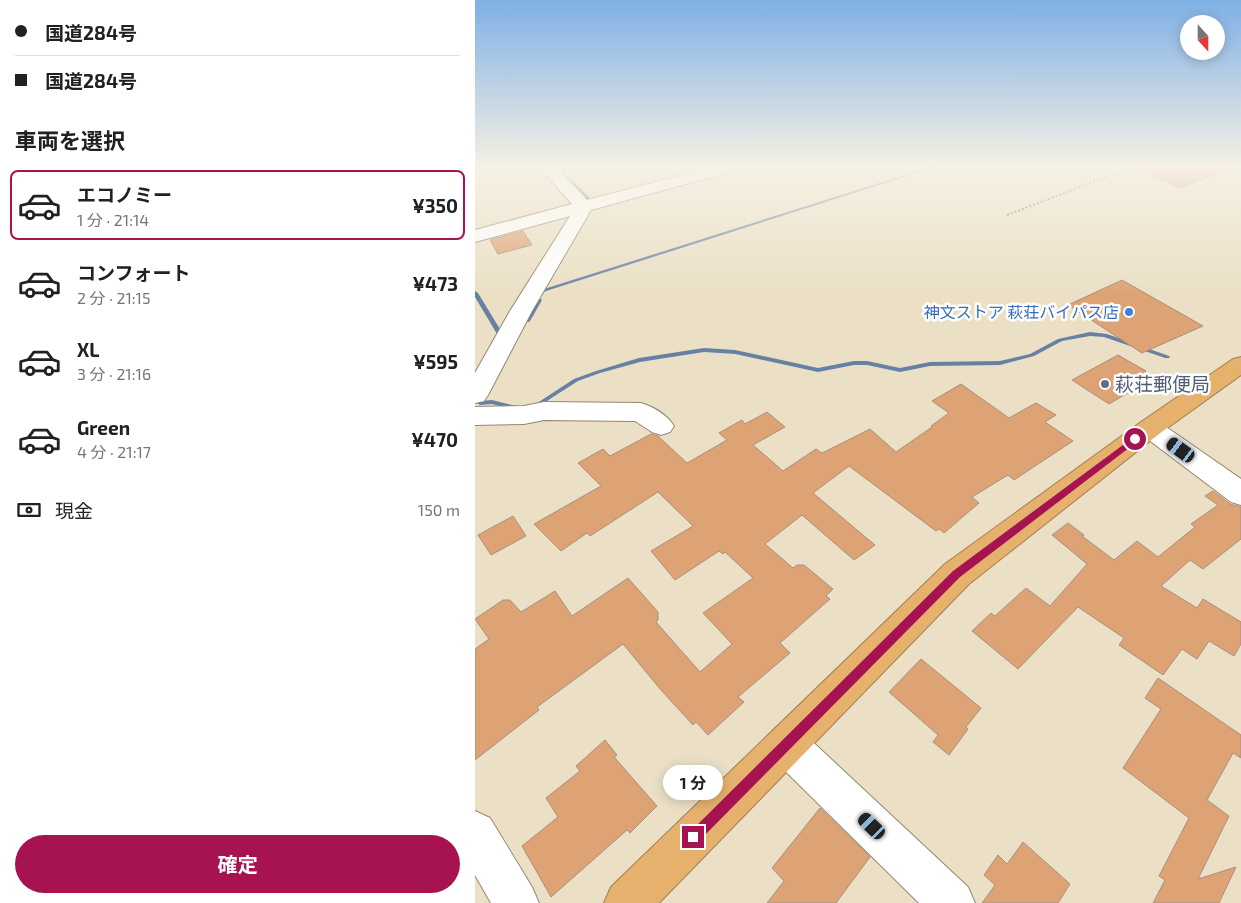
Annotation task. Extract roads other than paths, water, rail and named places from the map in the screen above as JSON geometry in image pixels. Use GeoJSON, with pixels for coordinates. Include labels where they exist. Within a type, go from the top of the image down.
{"type":"FeatureCollection","features":[{"type":"Feature","properties":{"kind":"highway"},"geometry":{"type":"LineString","coordinates":[[627,903],[957,574],[1150,428],[1241,364]]}},
{"type":"Feature","properties":{"kind":"street"},"geometry":{"type":"LineString","coordinates":[[475,236],[577,209]]}},
{"type":"Feature","properties":{"kind":"street"},"geometry":{"type":"LineString","coordinates":[[475,395],[521,311],[584,209]]}},
{"type":"Feature","properties":{"kind":"street"},"geometry":{"type":"LineString","coordinates":[[475,416],[524,415],[544,411],[641,412],[661,426]]}},
{"type":"Feature","properties":{"kind":"street"},"geometry":{"type":"LineString","coordinates":[[1150,428],[1241,494]]}},
{"type":"Feature","properties":{"kind":"street"},"geometry":{"type":"LineString","coordinates":[[787,745],[952,903]]}},
{"type":"Feature","properties":{"kind":"street"},"geometry":{"type":"LineString","coordinates":[[475,833],[517,903]]}},
{"type":"Feature","properties":{"kind":"waterway"},"geometry":{"type":"LineString","coordinates":[[544,290],[800,209]]}},
{"type":"Feature","properties":{"kind":"waterway"},"geometry":{"type":"LineString","coordinates":[[475,293],[503,339]]}},
{"type":"Feature","properties":{"kind":"waterway"},"geometry":{"type":"LineString","coordinates":[[527,321],[539,300]]}},
{"type":"Feature","properties":{"kind":"waterway"},"geometry":{"type":"LineString","coordinates":[[534,407],[576,380],[598,372],[639,360],[704,350],[735,352],[818,370],[854,363],[867,363],[900,370],[930,364],[1000,363],[1032,355],[1060,340],[1090,334],[1105,335],[1167,357]]}},
{"type":"Feature","properties":{"kind":"waterway"},"geometry":{"type":"LineString","coordinates":[[480,403],[492,402],[514,408]]}},
{"type":"Feature","properties":{"kind":"place","name":"神文ストア 萩荘バイパス店"},"geometry":{"type":"Point","coordinates":[1129,312]}},
{"type":"Feature","properties":{"kind":"place","name":"萩荘郵便局"},"geometry":{"type":"Point","coordinates":[1105,384]}}]}
